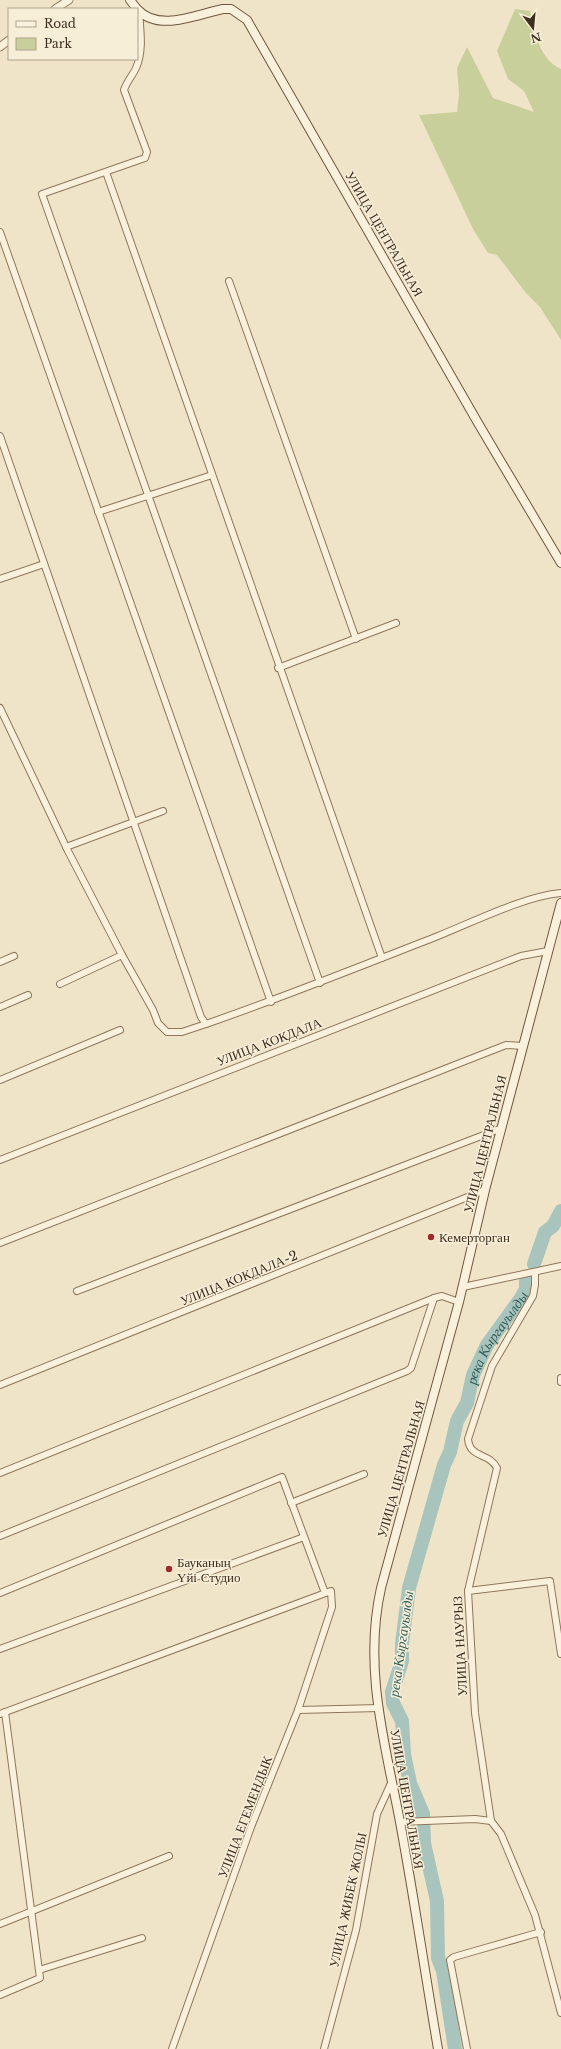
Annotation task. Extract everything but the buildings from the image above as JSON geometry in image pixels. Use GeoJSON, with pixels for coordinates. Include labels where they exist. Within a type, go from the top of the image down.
{"type":"FeatureCollection","features":[{"type":"Feature","properties":{"kind":"main road","name":"УЛИЦА ЦЕНТРАЛЬНАЯ"},"geometry":{"type":"LineString","coordinates":[[138,10],[157,20],[169,21],[218,10],[231,9],[247,20],[474,416],[561,563]]}},
{"type":"Feature","properties":{"kind":"main road","name":"УЛИЦА ЦЕНТРАЛЬНАЯ"},"geometry":{"type":"LineString","coordinates":[[438,2049],[400,1822],[379,1708],[374,1669],[373,1631],[376,1611],[463,1287],[485,1190],[561,904]]}},
{"type":"Feature","properties":{"kind":"street"},"geometry":{"type":"LineString","coordinates":[[57,8],[69,0]]}},
{"type":"Feature","properties":{"kind":"street"},"geometry":{"type":"LineString","coordinates":[[138,18],[141,41],[139,57],[136,68],[124,90],[147,152],[145,158],[42,194],[320,982]]}},
{"type":"Feature","properties":{"kind":"street"},"geometry":{"type":"LineString","coordinates":[[106,172],[278,668],[382,958]]}},
{"type":"Feature","properties":{"kind":"street"},"geometry":{"type":"LineString","coordinates":[[0,232],[270,1002]]}},
{"type":"Feature","properties":{"kind":"street"},"geometry":{"type":"LineString","coordinates":[[230,281],[356,639]]}},
{"type":"Feature","properties":{"kind":"street"},"geometry":{"type":"LineString","coordinates":[[0,436],[2,449],[44,564],[201,1018],[206,1024]]}},
{"type":"Feature","properties":{"kind":"street"},"geometry":{"type":"LineString","coordinates":[[98,512],[212,475]]}},
{"type":"Feature","properties":{"kind":"street"},"geometry":{"type":"LineString","coordinates":[[0,579],[44,564]]}},
{"type":"Feature","properties":{"kind":"street"},"geometry":{"type":"LineString","coordinates":[[278,668],[396,623]]}},
{"type":"Feature","properties":{"kind":"street"},"geometry":{"type":"LineString","coordinates":[[0,708],[66,847],[122,955],[154,1010],[158,1023],[167,1032],[182,1032],[270,1002],[546,894],[561,893]]}},
{"type":"Feature","properties":{"kind":"street"},"geometry":{"type":"LineString","coordinates":[[66,847],[163,812]]}},
{"type":"Feature","properties":{"kind":"street","name":"УЛИЦА КОКДАЛА"},"geometry":{"type":"LineString","coordinates":[[0,1160],[521,956],[548,951]]}},
{"type":"Feature","properties":{"kind":"street"},"geometry":{"type":"LineString","coordinates":[[60,984],[122,955]]}},
{"type":"Feature","properties":{"kind":"street"},"geometry":{"type":"LineString","coordinates":[[0,962],[14,956]]}},
{"type":"Feature","properties":{"kind":"street"},"geometry":{"type":"LineString","coordinates":[[0,1007],[28,995]]}},
{"type":"Feature","properties":{"kind":"street"},"geometry":{"type":"LineString","coordinates":[[0,1080],[120,1030]]}},
{"type":"Feature","properties":{"kind":"street"},"geometry":{"type":"LineString","coordinates":[[0,1243],[506,1045],[523,1046]]}},
{"type":"Feature","properties":{"kind":"street"},"geometry":{"type":"LineString","coordinates":[[78,1291],[502,1128]]}},
{"type":"Feature","properties":{"kind":"street","name":"УЛИЦА КОКДАЛА-2"},"geometry":{"type":"LineString","coordinates":[[0,1385],[485,1190]]}},
{"type":"Feature","properties":{"kind":"street"},"geometry":{"type":"LineString","coordinates":[[463,1287],[561,1266]]}},
{"type":"Feature","properties":{"kind":"street","name":"УЛИЦА НАУРЫЗ"},"geometry":{"type":"LineString","coordinates":[[535,1272],[536,1285],[533,1296],[492,1366],[468,1439],[472,1452],[494,1461],[497,1468],[468,1591],[475,1713],[491,1821],[501,1834],[541,1932],[561,2013]]}},
{"type":"Feature","properties":{"kind":"street"},"geometry":{"type":"LineString","coordinates":[[0,1473],[434,1298],[442,1296],[459,1302]]}},
{"type":"Feature","properties":{"kind":"street"},"geometry":{"type":"LineString","coordinates":[[0,1536],[407,1371],[411,1368],[434,1298]]}},
{"type":"Feature","properties":{"kind":"street"},"geometry":{"type":"LineString","coordinates":[[291,1503],[364,1474]]}},
{"type":"Feature","properties":{"kind":"street"},"geometry":{"type":"LineString","coordinates":[[0,1593],[282,1477],[304,1537],[328,1592],[3,1713],[40,1978],[0,1995]]}},
{"type":"Feature","properties":{"kind":"street"},"geometry":{"type":"LineString","coordinates":[[0,1649],[304,1537]]}},
{"type":"Feature","properties":{"kind":"street"},"geometry":{"type":"LineString","coordinates":[[468,1591],[550,1581],[561,1654]]}},
{"type":"Feature","properties":{"kind":"street","name":"УЛИЦА ЕГЕМЕНДЫК"},"geometry":{"type":"LineString","coordinates":[[172,2049],[252,1827],[298,1710],[332,1607],[328,1592]]}},
{"type":"Feature","properties":{"kind":"street"},"geometry":{"type":"LineString","coordinates":[[298,1710],[379,1708]]}},
{"type":"Feature","properties":{"kind":"street","name":"УЛИЦА ЖИБЕК ЖОЛЫ"},"geometry":{"type":"LineString","coordinates":[[324,2049],[356,1930],[377,1814],[392,1781]]}},
{"type":"Feature","properties":{"kind":"street"},"geometry":{"type":"LineString","coordinates":[[400,1822],[475,1819],[491,1821]]}},
{"type":"Feature","properties":{"kind":"street"},"geometry":{"type":"LineString","coordinates":[[0,1924],[169,1856]]}},
{"type":"Feature","properties":{"kind":"street"},"geometry":{"type":"LineString","coordinates":[[467,2049],[450,1960],[454,1957],[541,1932]]}},
{"type":"Feature","properties":{"kind":"street"},"geometry":{"type":"LineString","coordinates":[[39,1970],[142,1938]]}},
{"type":"Feature","properties":{"kind":"green space"},"geometry":{"type":"Polygon","coordinates":[[[515,9],[530,11],[536,36],[543,52],[548,59],[561,69],[561,340],[540,307],[526,293],[497,255],[488,253],[473,229],[419,115],[457,112],[459,94],[457,68],[467,47],[493,98],[534,112],[524,91],[508,79],[497,51],[515,9]]]}},
{"type":"Feature","properties":{"kind":"waterway","name":"река Кыргауылды"},"geometry":{"type":"LineString","coordinates":[[534,1264],[545,1232],[553,1226],[561,1211]]}},
{"type":"Feature","properties":{"kind":"waterway","name":"река Кыргауылды"},"geometry":{"type":"LineString","coordinates":[[455,2049],[443,1971],[438,1958],[437,1901],[424,1843],[423,1814],[410,1783],[404,1754],[402,1721],[393,1703],[392,1692],[402,1661],[402,1644],[409,1588],[444,1465],[450,1452],[457,1421],[467,1403],[473,1375],[487,1345],[521,1298],[526,1289],[526,1280]]}},
{"type":"Feature","properties":{"kind":"place","name":"Кемерторган"},"geometry":{"type":"Point","coordinates":[431,1237]}},
{"type":"Feature","properties":{"kind":"place","name":"Бауканың Үйі Студио"},"geometry":{"type":"Point","coordinates":[169,1569]}}]}
